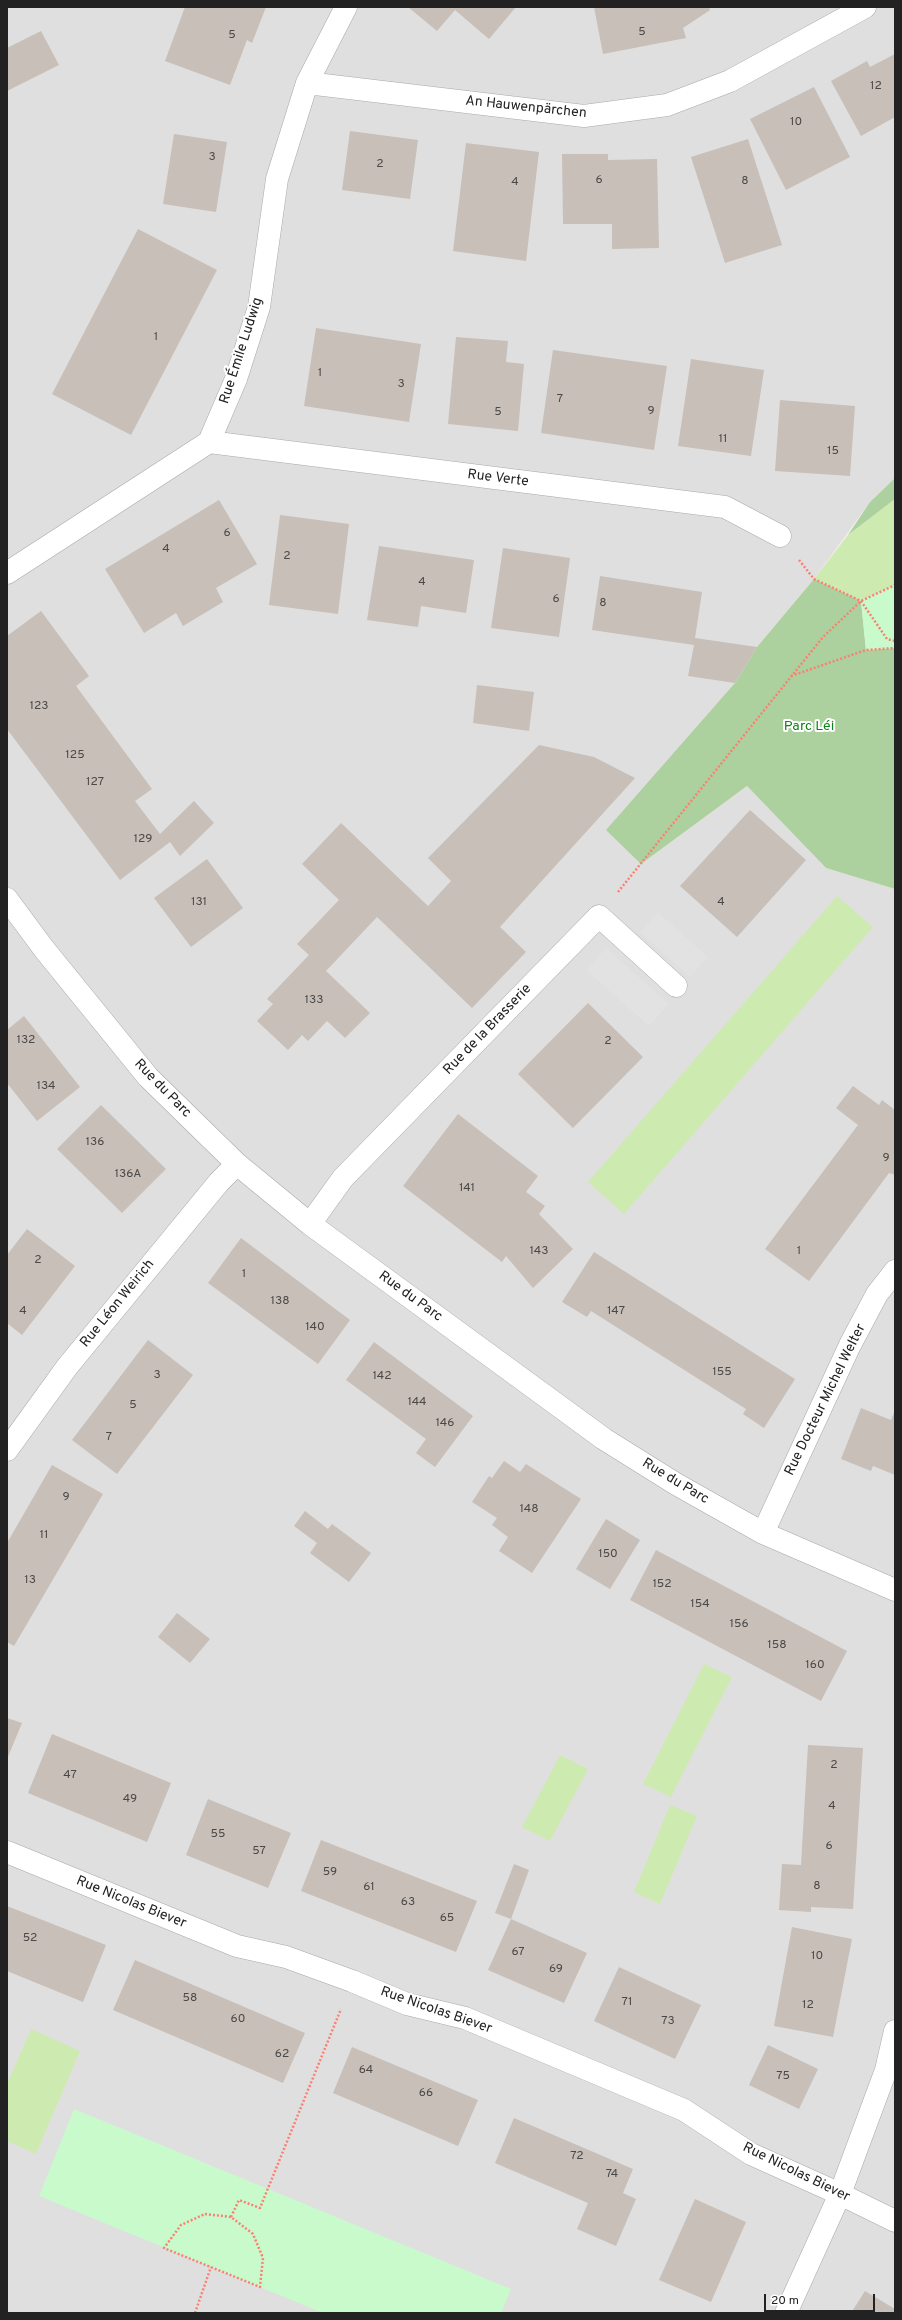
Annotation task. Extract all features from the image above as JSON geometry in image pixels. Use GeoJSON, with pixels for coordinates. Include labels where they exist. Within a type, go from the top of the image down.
{"type":"FeatureCollection","features":[{"type":"Feature","properties":{"kind":"street","name":"Rue Émile Ludwig"},"geometry":{"type":"LineString","coordinates":[[209,442],[236,379],[259,307],[277,179],[307,83],[346,7]]}},
{"type":"Feature","properties":{"kind":"street","name":"An Hauwenpärchen"},"geometry":{"type":"LineString","coordinates":[[307,83],[584,116],[667,105],[730,81],[865,7]]}},
{"type":"Feature","properties":{"kind":"street","name":"Rue Verte"},"geometry":{"type":"LineString","coordinates":[[209,442],[725,507],[780,536]]}},
{"type":"Feature","properties":{"kind":"street"},"geometry":{"type":"LineString","coordinates":[[7,573],[209,442]]}},
{"type":"Feature","properties":{"kind":"street","name":"Rue du Parc"},"geometry":{"type":"LineString","coordinates":[[7,899],[44,949],[148,1077],[237,1164],[310,1224],[604,1439],[676,1484],[763,1532],[895,1590]]}},
{"type":"Feature","properties":{"kind":"street"},"geometry":{"type":"LineString","coordinates":[[599,916],[676,986]]}},
{"type":"Feature","properties":{"kind":"street","name":"Rue de la Brasserie"},"geometry":{"type":"LineString","coordinates":[[310,1224],[343,1178],[599,916]]}},
{"type":"Feature","properties":{"kind":"street","name":"Rue Léon Weirich"},"geometry":{"type":"LineString","coordinates":[[7,1450],[67,1367],[219,1182],[237,1164]]}},
{"type":"Feature","properties":{"kind":"street","name":"Rue Docteur Michel Welter"},"geometry":{"type":"LineString","coordinates":[[763,1532],[850,1345],[878,1294],[895,1271]]}},
{"type":"Feature","properties":{"kind":"street","name":"Rue Nicolas Biever"},"geometry":{"type":"LineString","coordinates":[[7,1852],[237,1946],[286,1957],[352,1981],[407,2004],[464,2018],[684,2110],[751,2154],[840,2194],[895,2221]]}},
{"type":"Feature","properties":{"kind":"street"},"geometry":{"type":"LineString","coordinates":[[786,2313],[840,2194],[886,2070],[895,2031]]}},
{"type":"Feature","properties":{"kind":"path"},"geometry":{"type":"LineString","coordinates":[[814,579],[861,601],[887,639],[895,641]]}},
{"type":"Feature","properties":{"kind":"path"},"geometry":{"type":"LineString","coordinates":[[599,916],[823,637],[861,601],[895,585]]}},
{"type":"Feature","properties":{"kind":"path"},"geometry":{"type":"LineString","coordinates":[[791,676],[866,650],[895,648]]}},
{"type":"Feature","properties":{"kind":"path"},"geometry":{"type":"LineString","coordinates":[[231,2217],[239,2200],[260,2208],[352,1981]]}},
{"type":"Feature","properties":{"kind":"path"},"geometry":{"type":"LineString","coordinates":[[205,2214],[231,2217],[253,2234],[263,2258],[260,2287],[164,2248],[180,2225],[205,2214]]}},
{"type":"Feature","properties":{"kind":"path"},"geometry":{"type":"LineString","coordinates":[[195,2313],[211,2267]]}},
{"type":"Feature","properties":{"kind":"shaded area"},"geometry":{"type":"Polygon","coordinates":[[[7,7],[895,7],[895,478],[870,502],[814,579],[757,647],[735,683],[641,864],[747,786],[826,868],[895,889],[895,2313],[7,2313],[7,7]]]}},
{"type":"Feature","properties":{"kind":"shaded area"},"geometry":{"type":"Polygon","coordinates":[[[658,912],[708,957],[690,977],[640,932],[658,912]]]}},
{"type":"Feature","properties":{"kind":"shaded area"},"geometry":{"type":"Polygon","coordinates":[[[606,948],[669,1004],[649,1026],[586,970],[606,948]]]}},
{"type":"Feature","properties":{"kind":"green space"},"geometry":{"type":"Polygon","coordinates":[[[895,478],[895,499],[848,535],[870,502],[895,478]]]}},
{"type":"Feature","properties":{"kind":"green space"},"geometry":{"type":"Polygon","coordinates":[[[895,499],[895,585],[861,601],[814,579],[848,535],[895,499]]]}},
{"type":"Feature","properties":{"kind":"green space","name":"Parc Léi"},"geometry":{"type":"Polygon","coordinates":[[[814,579],[861,601],[866,650],[895,648],[895,889],[826,868],[747,786],[641,864],[606,830],[735,683],[757,647],[814,579]]]}},
{"type":"Feature","properties":{"kind":"green space"},"geometry":{"type":"Polygon","coordinates":[[[895,585],[895,648],[866,650],[861,601],[895,585]]]}},
{"type":"Feature","properties":{"kind":"green space"},"geometry":{"type":"Polygon","coordinates":[[[837,896],[873,927],[624,1214],[588,1182],[837,896]]]}},
{"type":"Feature","properties":{"kind":"green space"},"geometry":{"type":"Polygon","coordinates":[[[704,1664],[732,1677],[671,1797],[643,1784],[704,1664]]]}},
{"type":"Feature","properties":{"kind":"green space"},"geometry":{"type":"Polygon","coordinates":[[[560,1755],[588,1769],[550,1841],[522,1827],[560,1755]]]}},
{"type":"Feature","properties":{"kind":"green space"},"geometry":{"type":"Polygon","coordinates":[[[670,1805],[697,1816],[660,1904],[634,1892],[670,1805]]]}},
{"type":"Feature","properties":{"kind":"green space"},"geometry":{"type":"Polygon","coordinates":[[[31,2029],[80,2051],[36,2154],[7,2141],[7,2084],[31,2029]]]}},
{"type":"Feature","properties":{"kind":"green space"},"geometry":{"type":"Polygon","coordinates":[[[74,2109],[511,2289],[501,2313],[323,2313],[39,2196],[74,2109]]]}},
{"type":"Feature","properties":{"kind":"building"},"geometry":{"type":"Polygon","coordinates":[[[185,7],[266,7],[252,43],[247,40],[230,85],[165,61],[185,7]]]}},
{"type":"Feature","properties":{"kind":"building"},"geometry":{"type":"Polygon","coordinates":[[[408,7],[516,7],[489,39],[455,10],[437,31],[408,7]]]}},
{"type":"Feature","properties":{"kind":"building"},"geometry":{"type":"Polygon","coordinates":[[[594,7],[709,7],[710,10],[683,28],[686,38],[603,54],[594,7]]]}},
{"type":"Feature","properties":{"kind":"building"},"geometry":{"type":"Polygon","coordinates":[[[41,31],[59,65],[7,91],[7,48],[41,31]]]}},
{"type":"Feature","properties":{"kind":"building"},"geometry":{"type":"Polygon","coordinates":[[[895,54],[895,117],[861,136],[831,81],[867,61],[870,67],[895,54]]]}},
{"type":"Feature","properties":{"kind":"building"},"geometry":{"type":"Polygon","coordinates":[[[814,87],[850,157],[786,190],[750,119],[814,87]]]}},
{"type":"Feature","properties":{"kind":"building"},"geometry":{"type":"Polygon","coordinates":[[[350,131],[418,140],[410,199],[342,190],[350,131]]]}},
{"type":"Feature","properties":{"kind":"building"},"geometry":{"type":"Polygon","coordinates":[[[174,134],[227,142],[216,212],[163,204],[174,134]]]}},
{"type":"Feature","properties":{"kind":"building"},"geometry":{"type":"Polygon","coordinates":[[[748,139],[782,245],[725,263],[691,157],[748,139]]]}},
{"type":"Feature","properties":{"kind":"building"},"geometry":{"type":"Polygon","coordinates":[[[466,143],[539,152],[526,261],[453,251],[466,143]]]}},
{"type":"Feature","properties":{"kind":"building"},"geometry":{"type":"Polygon","coordinates":[[[562,154],[608,154],[608,160],[657,159],[659,248],[612,249],[612,224],[563,224],[562,154]]]}},
{"type":"Feature","properties":{"kind":"building"},"geometry":{"type":"Polygon","coordinates":[[[138,229],[217,270],[131,435],[52,394],[138,229]]]}},
{"type":"Feature","properties":{"kind":"building"},"geometry":{"type":"Polygon","coordinates":[[[316,328],[421,344],[409,422],[304,406],[316,328]]]}},
{"type":"Feature","properties":{"kind":"building"},"geometry":{"type":"Polygon","coordinates":[[[456,337],[508,341],[506,362],[524,364],[518,431],[448,424],[456,337]]]}},
{"type":"Feature","properties":{"kind":"building"},"geometry":{"type":"Polygon","coordinates":[[[553,350],[667,366],[654,450],[541,433],[553,350]]]}},
{"type":"Feature","properties":{"kind":"building"},"geometry":{"type":"Polygon","coordinates":[[[691,359],[764,370],[751,456],[678,446],[691,359]]]}},
{"type":"Feature","properties":{"kind":"building"},"geometry":{"type":"Polygon","coordinates":[[[780,400],[855,406],[850,476],[775,471],[780,400]]]}},
{"type":"Feature","properties":{"kind":"building"},"geometry":{"type":"Polygon","coordinates":[[[219,500],[257,564],[216,588],[223,602],[183,626],[176,613],[144,633],[105,569],[219,500]]]}},
{"type":"Feature","properties":{"kind":"building"},"geometry":{"type":"Polygon","coordinates":[[[280,515],[349,524],[338,614],[269,605],[280,515]]]}},
{"type":"Feature","properties":{"kind":"building"},"geometry":{"type":"Polygon","coordinates":[[[379,546],[474,560],[466,613],[421,606],[418,627],[367,620],[379,546]]]}},
{"type":"Feature","properties":{"kind":"building"},"geometry":{"type":"Polygon","coordinates":[[[503,548],[570,558],[559,637],[491,628],[503,548]]]}},
{"type":"Feature","properties":{"kind":"building"},"geometry":{"type":"Polygon","coordinates":[[[600,576],[702,592],[695,638],[757,647],[735,683],[688,676],[694,645],[592,630],[600,576]]]}},
{"type":"Feature","properties":{"kind":"building"},"geometry":{"type":"Polygon","coordinates":[[[41,611],[89,676],[76,686],[152,789],[135,801],[160,834],[194,801],[214,823],[180,856],[170,842],[120,880],[7,729],[7,636],[41,611]]]}},
{"type":"Feature","properties":{"kind":"building"},"geometry":{"type":"Polygon","coordinates":[[[477,685],[534,692],[529,731],[473,723],[477,685]]]}},
{"type":"Feature","properties":{"kind":"building"},"geometry":{"type":"Polygon","coordinates":[[[539,745],[594,757],[635,778],[500,927],[526,952],[472,1008],[377,917],[326,971],[370,1013],[345,1038],[327,1021],[308,1041],[302,1035],[288,1050],[257,1021],[273,1004],[267,999],[309,955],[297,944],[339,900],[302,864],[341,823],[428,906],[451,881],[428,858],[539,745]]]}},
{"type":"Feature","properties":{"kind":"building"},"geometry":{"type":"Polygon","coordinates":[[[750,810],[806,860],[737,937],[680,886],[750,810]]]}},
{"type":"Feature","properties":{"kind":"building"},"geometry":{"type":"Polygon","coordinates":[[[207,859],[243,908],[191,947],[154,898],[207,859]]]}},
{"type":"Feature","properties":{"kind":"building"},"geometry":{"type":"Polygon","coordinates":[[[588,1003],[643,1057],[573,1128],[518,1074],[588,1003]]]}},
{"type":"Feature","properties":{"kind":"building"},"geometry":{"type":"Polygon","coordinates":[[[24,1016],[80,1087],[37,1121],[7,1083],[7,1030],[24,1016]]]}},
{"type":"Feature","properties":{"kind":"building"},"geometry":{"type":"Polygon","coordinates":[[[853,1086],[879,1105],[882,1100],[895,1110],[895,1175],[889,1173],[809,1281],[765,1249],[858,1125],[836,1108],[853,1086]]]}},
{"type":"Feature","properties":{"kind":"building"},"geometry":{"type":"Polygon","coordinates":[[[101,1105],[166,1169],[122,1213],[57,1149],[101,1105]]]}},
{"type":"Feature","properties":{"kind":"building"},"geometry":{"type":"Polygon","coordinates":[[[458,1114],[538,1176],[526,1192],[545,1206],[539,1214],[573,1249],[533,1288],[506,1256],[502,1262],[403,1186],[458,1114]]]}},
{"type":"Feature","properties":{"kind":"building"},"geometry":{"type":"Polygon","coordinates":[[[27,1229],[75,1266],[22,1335],[7,1323],[7,1255],[27,1229]]]}},
{"type":"Feature","properties":{"kind":"building"},"geometry":{"type":"Polygon","coordinates":[[[241,1238],[350,1320],[318,1364],[208,1283],[241,1238]]]}},
{"type":"Feature","properties":{"kind":"building"},"geometry":{"type":"Polygon","coordinates":[[[594,1252],[795,1379],[764,1428],[743,1414],[746,1409],[591,1311],[587,1317],[562,1302],[594,1252]]]}},
{"type":"Feature","properties":{"kind":"building"},"geometry":{"type":"Polygon","coordinates":[[[148,1340],[193,1375],[117,1474],[72,1440],[148,1340]]]}},
{"type":"Feature","properties":{"kind":"building"},"geometry":{"type":"Polygon","coordinates":[[[374,1342],[473,1416],[435,1467],[416,1453],[426,1439],[346,1380],[374,1342]]]}},
{"type":"Feature","properties":{"kind":"building"},"geometry":{"type":"Polygon","coordinates":[[[861,1408],[891,1420],[895,1410],[895,1475],[873,1466],[871,1471],[841,1459],[861,1408]]]}},
{"type":"Feature","properties":{"kind":"building"},"geometry":{"type":"Polygon","coordinates":[[[504,1461],[520,1472],[526,1464],[581,1499],[532,1573],[499,1551],[508,1537],[492,1525],[497,1518],[472,1502],[489,1476],[492,1478],[504,1461]]]}},
{"type":"Feature","properties":{"kind":"building"},"geometry":{"type":"Polygon","coordinates":[[[52,1465],[103,1494],[14,1646],[7,1642],[7,1543],[52,1465]]]}},
{"type":"Feature","properties":{"kind":"building"},"geometry":{"type":"Polygon","coordinates":[[[305,1511],[328,1529],[332,1524],[371,1553],[349,1582],[310,1553],[317,1543],[294,1526],[305,1511]]]}},
{"type":"Feature","properties":{"kind":"building"},"geometry":{"type":"Polygon","coordinates":[[[606,1519],[640,1540],[610,1589],[576,1569],[606,1519]]]}},
{"type":"Feature","properties":{"kind":"building"},"geometry":{"type":"Polygon","coordinates":[[[656,1550],[847,1651],[821,1701],[630,1600],[656,1550]]]}},
{"type":"Feature","properties":{"kind":"building"},"geometry":{"type":"Polygon","coordinates":[[[177,1613],[210,1639],[190,1663],[158,1637],[177,1613]]]}},
{"type":"Feature","properties":{"kind":"building"},"geometry":{"type":"Polygon","coordinates":[[[7,1718],[22,1723],[7,1759],[7,1718]]]}},
{"type":"Feature","properties":{"kind":"building"},"geometry":{"type":"Polygon","coordinates":[[[52,1734],[171,1783],[147,1842],[28,1793],[52,1734]]]}},
{"type":"Feature","properties":{"kind":"building"},"geometry":{"type":"Polygon","coordinates":[[[808,1745],[863,1748],[853,1909],[811,1907],[811,1912],[779,1910],[782,1864],[801,1865],[808,1745]]]}},
{"type":"Feature","properties":{"kind":"building"},"geometry":{"type":"Polygon","coordinates":[[[208,1799],[291,1833],[268,1888],[186,1855],[208,1799]]]}},
{"type":"Feature","properties":{"kind":"building"},"geometry":{"type":"Polygon","coordinates":[[[321,1840],[477,1901],[456,1952],[301,1891],[321,1840]]]}},
{"type":"Feature","properties":{"kind":"building"},"geometry":{"type":"Polygon","coordinates":[[[514,1864],[529,1870],[511,1919],[495,1913],[514,1864]]]}},
{"type":"Feature","properties":{"kind":"building"},"geometry":{"type":"Polygon","coordinates":[[[7,1906],[106,1945],[83,2002],[7,1971],[7,1906]]]}},
{"type":"Feature","properties":{"kind":"building"},"geometry":{"type":"Polygon","coordinates":[[[511,1919],[587,1953],[564,2003],[488,1970],[511,1919]]]}},
{"type":"Feature","properties":{"kind":"building"},"geometry":{"type":"Polygon","coordinates":[[[792,1927],[852,1939],[833,2037],[774,2026],[792,1927]]]}},
{"type":"Feature","properties":{"kind":"building"},"geometry":{"type":"Polygon","coordinates":[[[135,1960],[305,2033],[283,2083],[113,2010],[135,1960]]]}},
{"type":"Feature","properties":{"kind":"building"},"geometry":{"type":"Polygon","coordinates":[[[619,1967],[701,2005],[675,2059],[594,2021],[619,1967]]]}},
{"type":"Feature","properties":{"kind":"building"},"geometry":{"type":"Polygon","coordinates":[[[768,2045],[818,2069],[799,2109],[749,2085],[768,2045]]]}},
{"type":"Feature","properties":{"kind":"building"},"geometry":{"type":"Polygon","coordinates":[[[352,2047],[478,2100],[458,2146],[333,2093],[352,2047]]]}},
{"type":"Feature","properties":{"kind":"building"},"geometry":{"type":"Polygon","coordinates":[[[514,2118],[633,2169],[623,2193],[636,2199],[616,2246],[577,2229],[588,2203],[495,2163],[514,2118]]]}},
{"type":"Feature","properties":{"kind":"building"},"geometry":{"type":"Polygon","coordinates":[[[695,2199],[746,2222],[711,2302],[659,2280],[695,2199]]]}},
{"type":"Feature","properties":{"kind":"building"},"geometry":{"type":"Polygon","coordinates":[[[865,2291],[895,2309],[895,2313],[851,2313],[865,2291]]]}}]}
